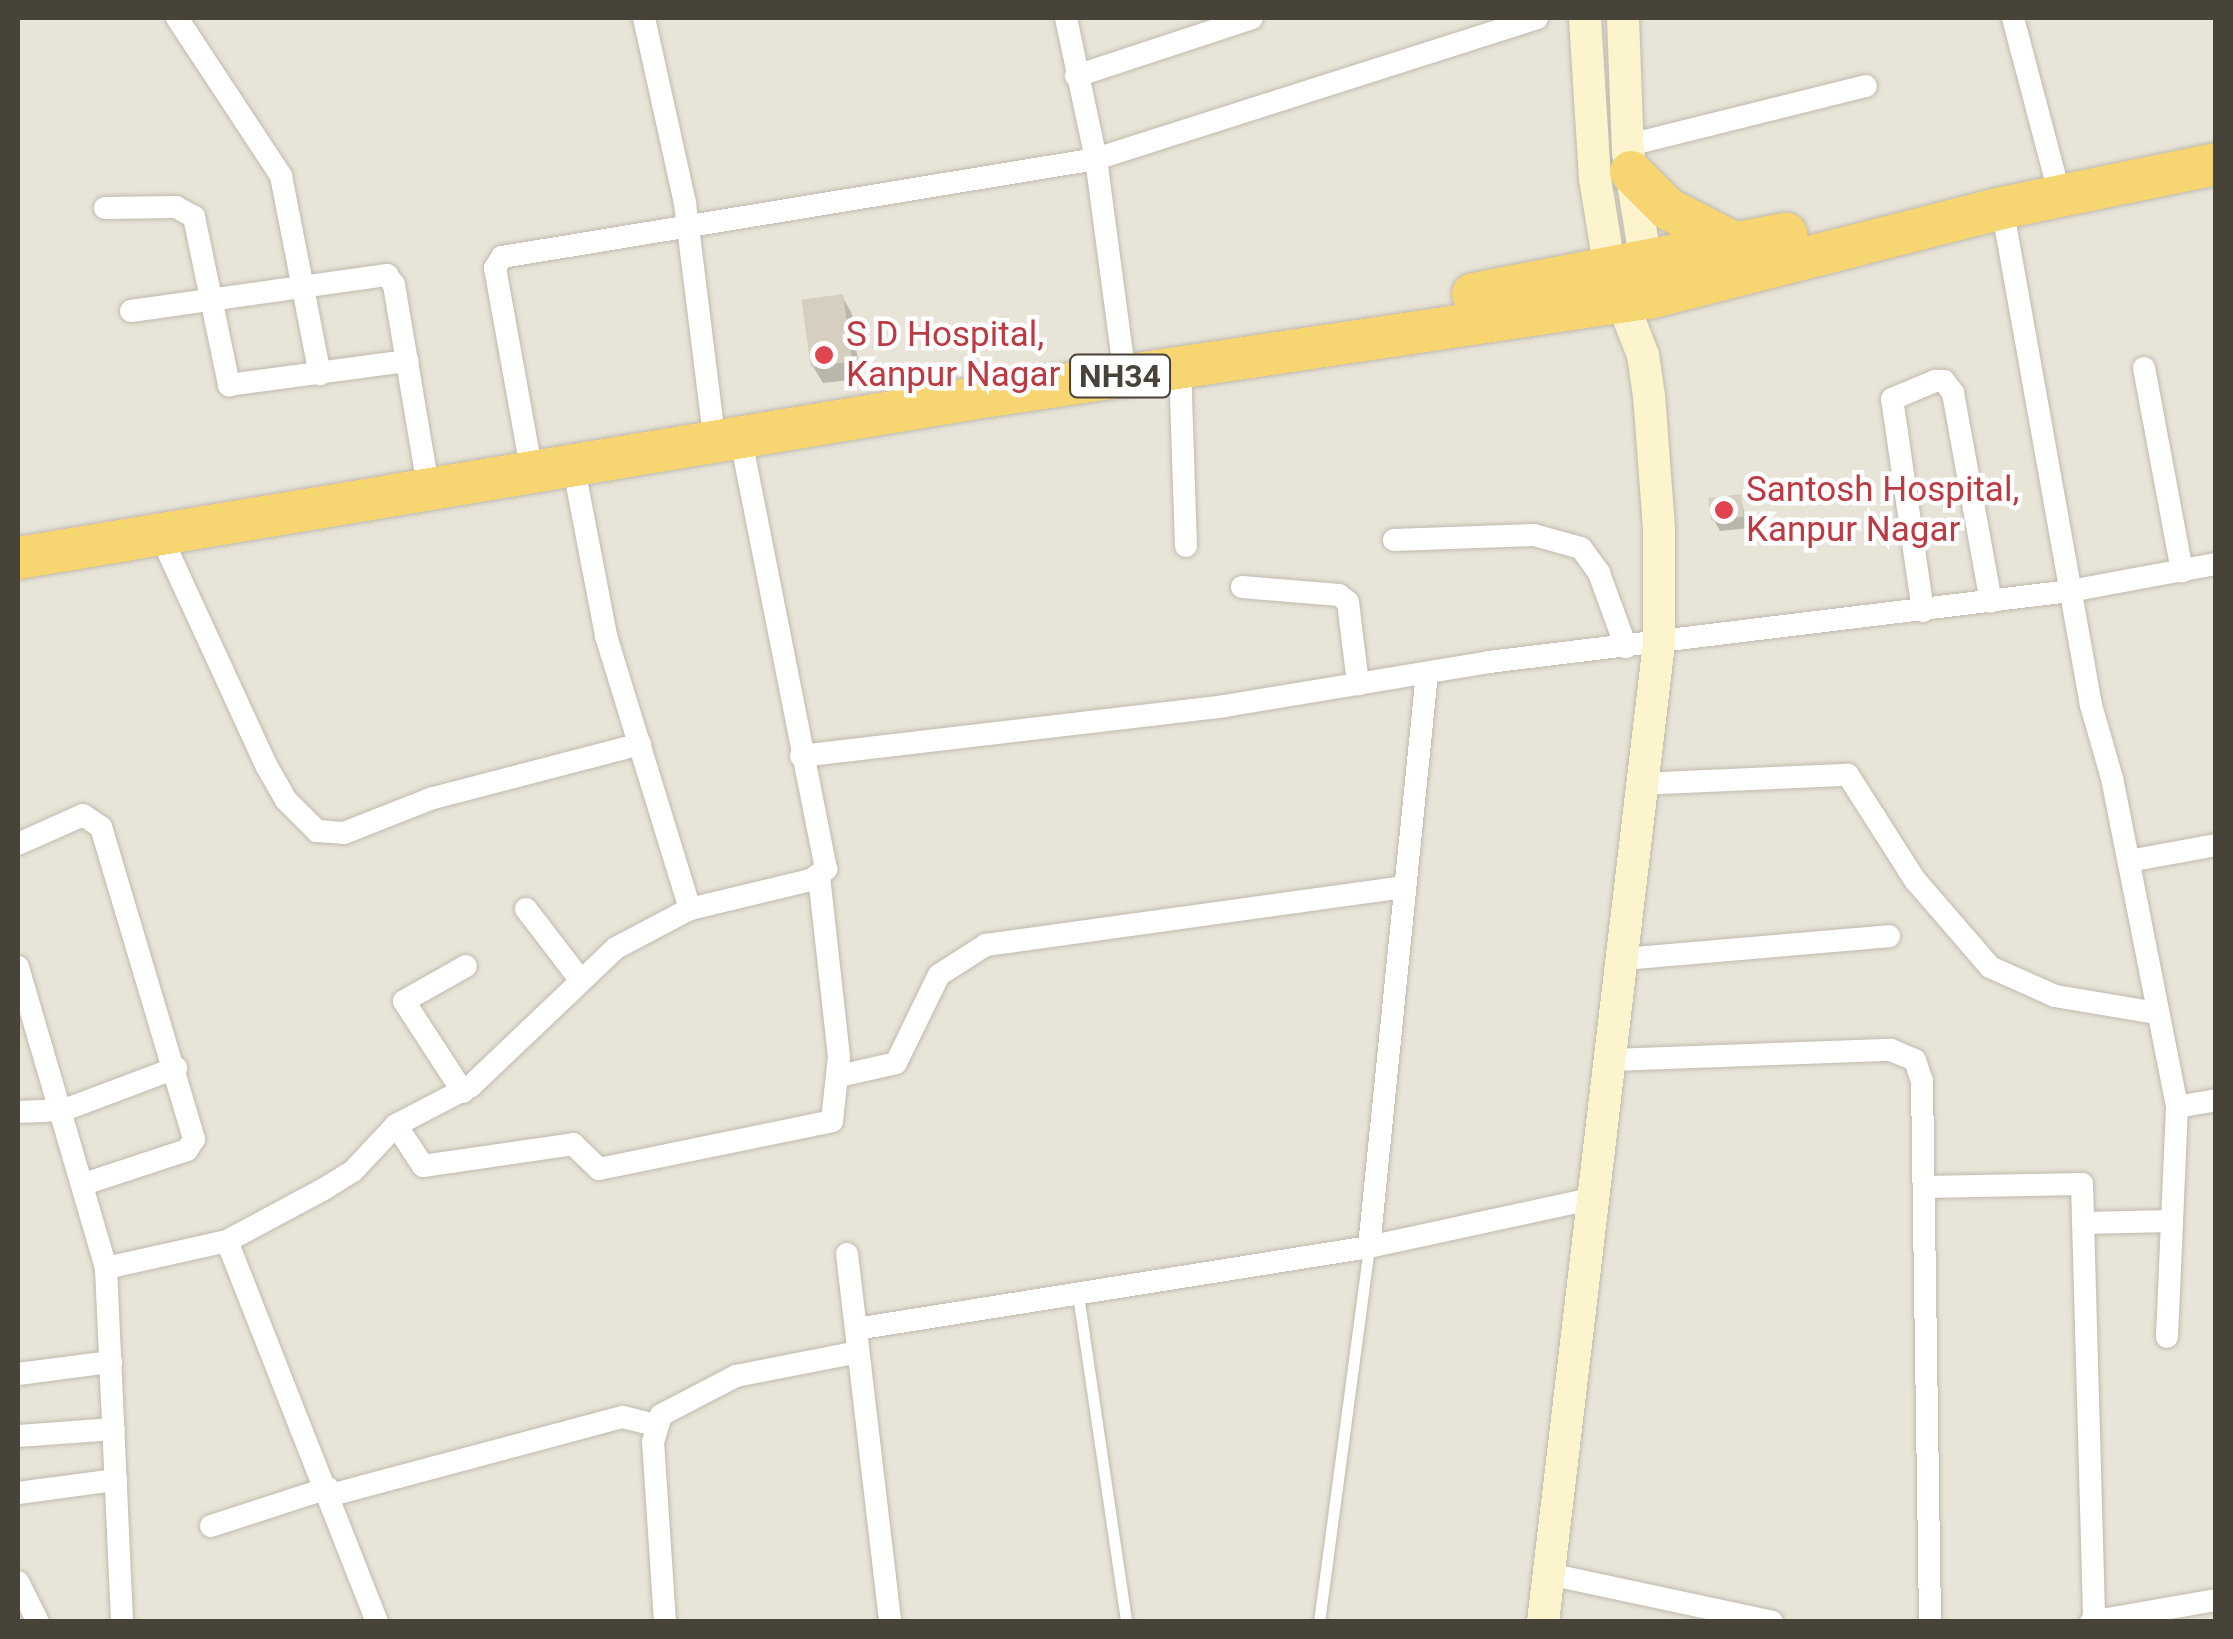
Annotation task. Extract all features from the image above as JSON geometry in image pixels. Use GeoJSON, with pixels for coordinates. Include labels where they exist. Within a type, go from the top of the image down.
{"type":"FeatureCollection","features":[{"type":"Feature","properties":{"kind":"highway","name":"NH34"},"geometry":{"type":"LineString","coordinates":[[18,535],[528,451],[727,430],[1180,366],[1632,284],[2000,198],[2055,177],[2216,144]]}},
{"type":"Feature","properties":{"kind":"highway"},"geometry":{"type":"LineString","coordinates":[[1630,158],[1668,208],[1738,245]]}},
{"type":"Feature","properties":{"kind":"highway","name":"NH34"},"geometry":{"type":"LineString","coordinates":[[18,558],[158,530],[573,464],[727,430],[1122,354],[1632,284],[1738,245],[2216,164]]}},
{"type":"Feature","properties":{"kind":"street"},"geometry":{"type":"LineString","coordinates":[[177,18],[281,176],[320,374]]}},
{"type":"Feature","properties":{"kind":"street"},"geometry":{"type":"LineString","coordinates":[[396,1125],[423,1166],[573,1144],[598,1169],[832,1121],[839,1076],[819,877],[828,862],[727,430],[644,18]]}},
{"type":"Feature","properties":{"kind":"street"},"geometry":{"type":"LineString","coordinates":[[1066,18],[1096,159],[1122,354]]}},
{"type":"Feature","properties":{"kind":"street"},"geometry":{"type":"LineString","coordinates":[[528,451],[498,260],[628,232],[688,227],[1096,159],[1537,18]]}},
{"type":"Feature","properties":{"kind":"street"},"geometry":{"type":"LineString","coordinates":[[1586,18],[1595,178],[1632,284]]}},
{"type":"Feature","properties":{"kind":"street"},"geometry":{"type":"LineString","coordinates":[[1542,1622],[1612,1060],[1638,784],[1660,644],[1660,528],[1632,284],[1623,18]]}},
{"type":"Feature","properties":{"kind":"street"},"geometry":{"type":"LineString","coordinates":[[2013,18],[2055,177]]}},
{"type":"Feature","properties":{"kind":"street"},"geometry":{"type":"LineString","coordinates":[[1076,76],[1243,19]]}},
{"type":"Feature","properties":{"kind":"street"},"geometry":{"type":"LineString","coordinates":[[1630,158],[1866,86]]}},
{"type":"Feature","properties":{"kind":"street"},"geometry":{"type":"LineString","coordinates":[[2000,198],[2070,592],[2129,862],[2176,1108],[2167,1337]]}},
{"type":"Feature","properties":{"kind":"street"},"geometry":{"type":"LineString","coordinates":[[105,208],[186,210],[200,238],[229,385],[407,361]]}},
{"type":"Feature","properties":{"kind":"street"},"geometry":{"type":"LineString","coordinates":[[131,311],[387,275],[407,361],[425,468]]}},
{"type":"Feature","properties":{"kind":"street"},"geometry":{"type":"LineString","coordinates":[[1180,366],[1186,546]]}},
{"type":"Feature","properties":{"kind":"street"},"geometry":{"type":"LineString","coordinates":[[2144,368],[2182,570]]}},
{"type":"Feature","properties":{"kind":"street"},"geometry":{"type":"LineString","coordinates":[[1923,611],[1892,400],[1935,381],[1944,381],[1953,393],[1992,602]]}},
{"type":"Feature","properties":{"kind":"street"},"geometry":{"type":"LineString","coordinates":[[573,464],[606,636],[690,909]]}},
{"type":"Feature","properties":{"kind":"street"},"geometry":{"type":"LineString","coordinates":[[158,530],[266,765],[286,800],[316,831],[344,834],[433,798],[640,744]]}},
{"type":"Feature","properties":{"kind":"street"},"geometry":{"type":"LineString","coordinates":[[1394,540],[1534,535],[1581,548],[1599,573],[1626,646]]}},
{"type":"Feature","properties":{"kind":"street"},"geometry":{"type":"LineString","coordinates":[[801,756],[1626,646],[2070,592],[2216,564]]}},
{"type":"Feature","properties":{"kind":"street"},"geometry":{"type":"LineString","coordinates":[[1242,587],[1340,596],[1348,602],[1358,684]]}},
{"type":"Feature","properties":{"kind":"street"},"geometry":{"type":"LineString","coordinates":[[1369,1247],[1427,673]]}},
{"type":"Feature","properties":{"kind":"street"},"geometry":{"type":"LineString","coordinates":[[1638,784],[1848,775],[1915,880],[1990,967],[2055,996],[2157,1013]]}},
{"type":"Feature","properties":{"kind":"street"},"geometry":{"type":"LineString","coordinates":[[18,844],[76,817],[97,820],[176,1068],[193,1145],[84,1184]]}},
{"type":"Feature","properties":{"kind":"street"},"geometry":{"type":"LineString","coordinates":[[2129,862],[2216,845]]}},
{"type":"Feature","properties":{"kind":"street"},"geometry":{"type":"LineString","coordinates":[[106,1268],[227,1240],[354,1171],[396,1125],[463,1092],[579,978],[616,948],[690,909],[819,877]]}},
{"type":"Feature","properties":{"kind":"street"},"geometry":{"type":"LineString","coordinates":[[839,1076],[896,1063],[940,975],[974,949],[1405,888]]}},
{"type":"Feature","properties":{"kind":"street"},"geometry":{"type":"LineString","coordinates":[[526,909],[579,978]]}},
{"type":"Feature","properties":{"kind":"street"},"geometry":{"type":"LineString","coordinates":[[1623,958],[1889,936]]}},
{"type":"Feature","properties":{"kind":"street"},"geometry":{"type":"LineString","coordinates":[[18,966],[64,1110],[106,1268],[122,1622]]}},
{"type":"Feature","properties":{"kind":"street"},"geometry":{"type":"LineString","coordinates":[[463,1092],[404,1001],[466,966]]}},
{"type":"Feature","properties":{"kind":"street"},"geometry":{"type":"LineString","coordinates":[[1612,1060],[1908,1052],[1922,1080],[1930,1622]]}},
{"type":"Feature","properties":{"kind":"street"},"geometry":{"type":"LineString","coordinates":[[18,1112],[64,1110],[176,1068]]}},
{"type":"Feature","properties":{"kind":"street"},"geometry":{"type":"LineString","coordinates":[[2176,1108],[2216,1100]]}},
{"type":"Feature","properties":{"kind":"street"},"geometry":{"type":"LineString","coordinates":[[1924,1187],[2082,1184],[2092,1621],[2216,1600]]}},
{"type":"Feature","properties":{"kind":"street"},"geometry":{"type":"LineString","coordinates":[[665,1622],[654,1426],[669,1407],[736,1376],[857,1340],[1078,1296],[1369,1247],[1595,1198]]}},
{"type":"Feature","properties":{"kind":"street"},"geometry":{"type":"LineString","coordinates":[[2083,1223],[2172,1221]]}},
{"type":"Feature","properties":{"kind":"street"},"geometry":{"type":"LineString","coordinates":[[227,1240],[329,1491],[377,1622]]}},
{"type":"Feature","properties":{"kind":"street"},"geometry":{"type":"LineString","coordinates":[[847,1254],[890,1622]]}},
{"type":"Feature","properties":{"kind":"street"},"geometry":{"type":"LineString","coordinates":[[18,1374],[110,1362]]}},
{"type":"Feature","properties":{"kind":"street"},"geometry":{"type":"LineString","coordinates":[[212,1526],[329,1491],[623,1417],[654,1426]]}},
{"type":"Feature","properties":{"kind":"street"},"geometry":{"type":"LineString","coordinates":[[18,1436],[114,1429]]}},
{"type":"Feature","properties":{"kind":"street"},"geometry":{"type":"LineString","coordinates":[[18,1493],[116,1480]]}},
{"type":"Feature","properties":{"kind":"street"},"geometry":{"type":"LineString","coordinates":[[1550,1574],[1772,1622]]}},
{"type":"Feature","properties":{"kind":"street"},"geometry":{"type":"LineString","coordinates":[[18,1582],[38,1622]]}},
{"type":"Feature","properties":{"kind":"lane"},"geometry":{"type":"LineString","coordinates":[[1319,1622],[1369,1247]]}},
{"type":"Feature","properties":{"kind":"lane"},"geometry":{"type":"LineString","coordinates":[[1078,1296],[1126,1622]]}},
{"type":"Feature","properties":{"kind":"shaded area"},"geometry":{"type":"Polygon","coordinates":[[[18,18],[2215,18],[2215,1621],[18,1621],[18,18]]]}},
{"type":"Feature","properties":{"kind":"building"},"geometry":{"type":"Polygon","coordinates":[[[843,294],[852,361],[811,367],[801,300],[843,294]]]}},
{"type":"Feature","properties":{"kind":"building"},"geometry":{"type":"Polygon","coordinates":[[[1741,494],[1744,517],[1711,521],[1708,498],[1741,494]]]}},
{"type":"Feature","properties":{"kind":"place","name":"S D Hospital, Kanpur Nagar"},"geometry":{"type":"Point","coordinates":[824,355]}},
{"type":"Feature","properties":{"kind":"place","name":"Santosh Hospital, Kanpur Nagar"},"geometry":{"type":"Point","coordinates":[1724,510]}}]}
